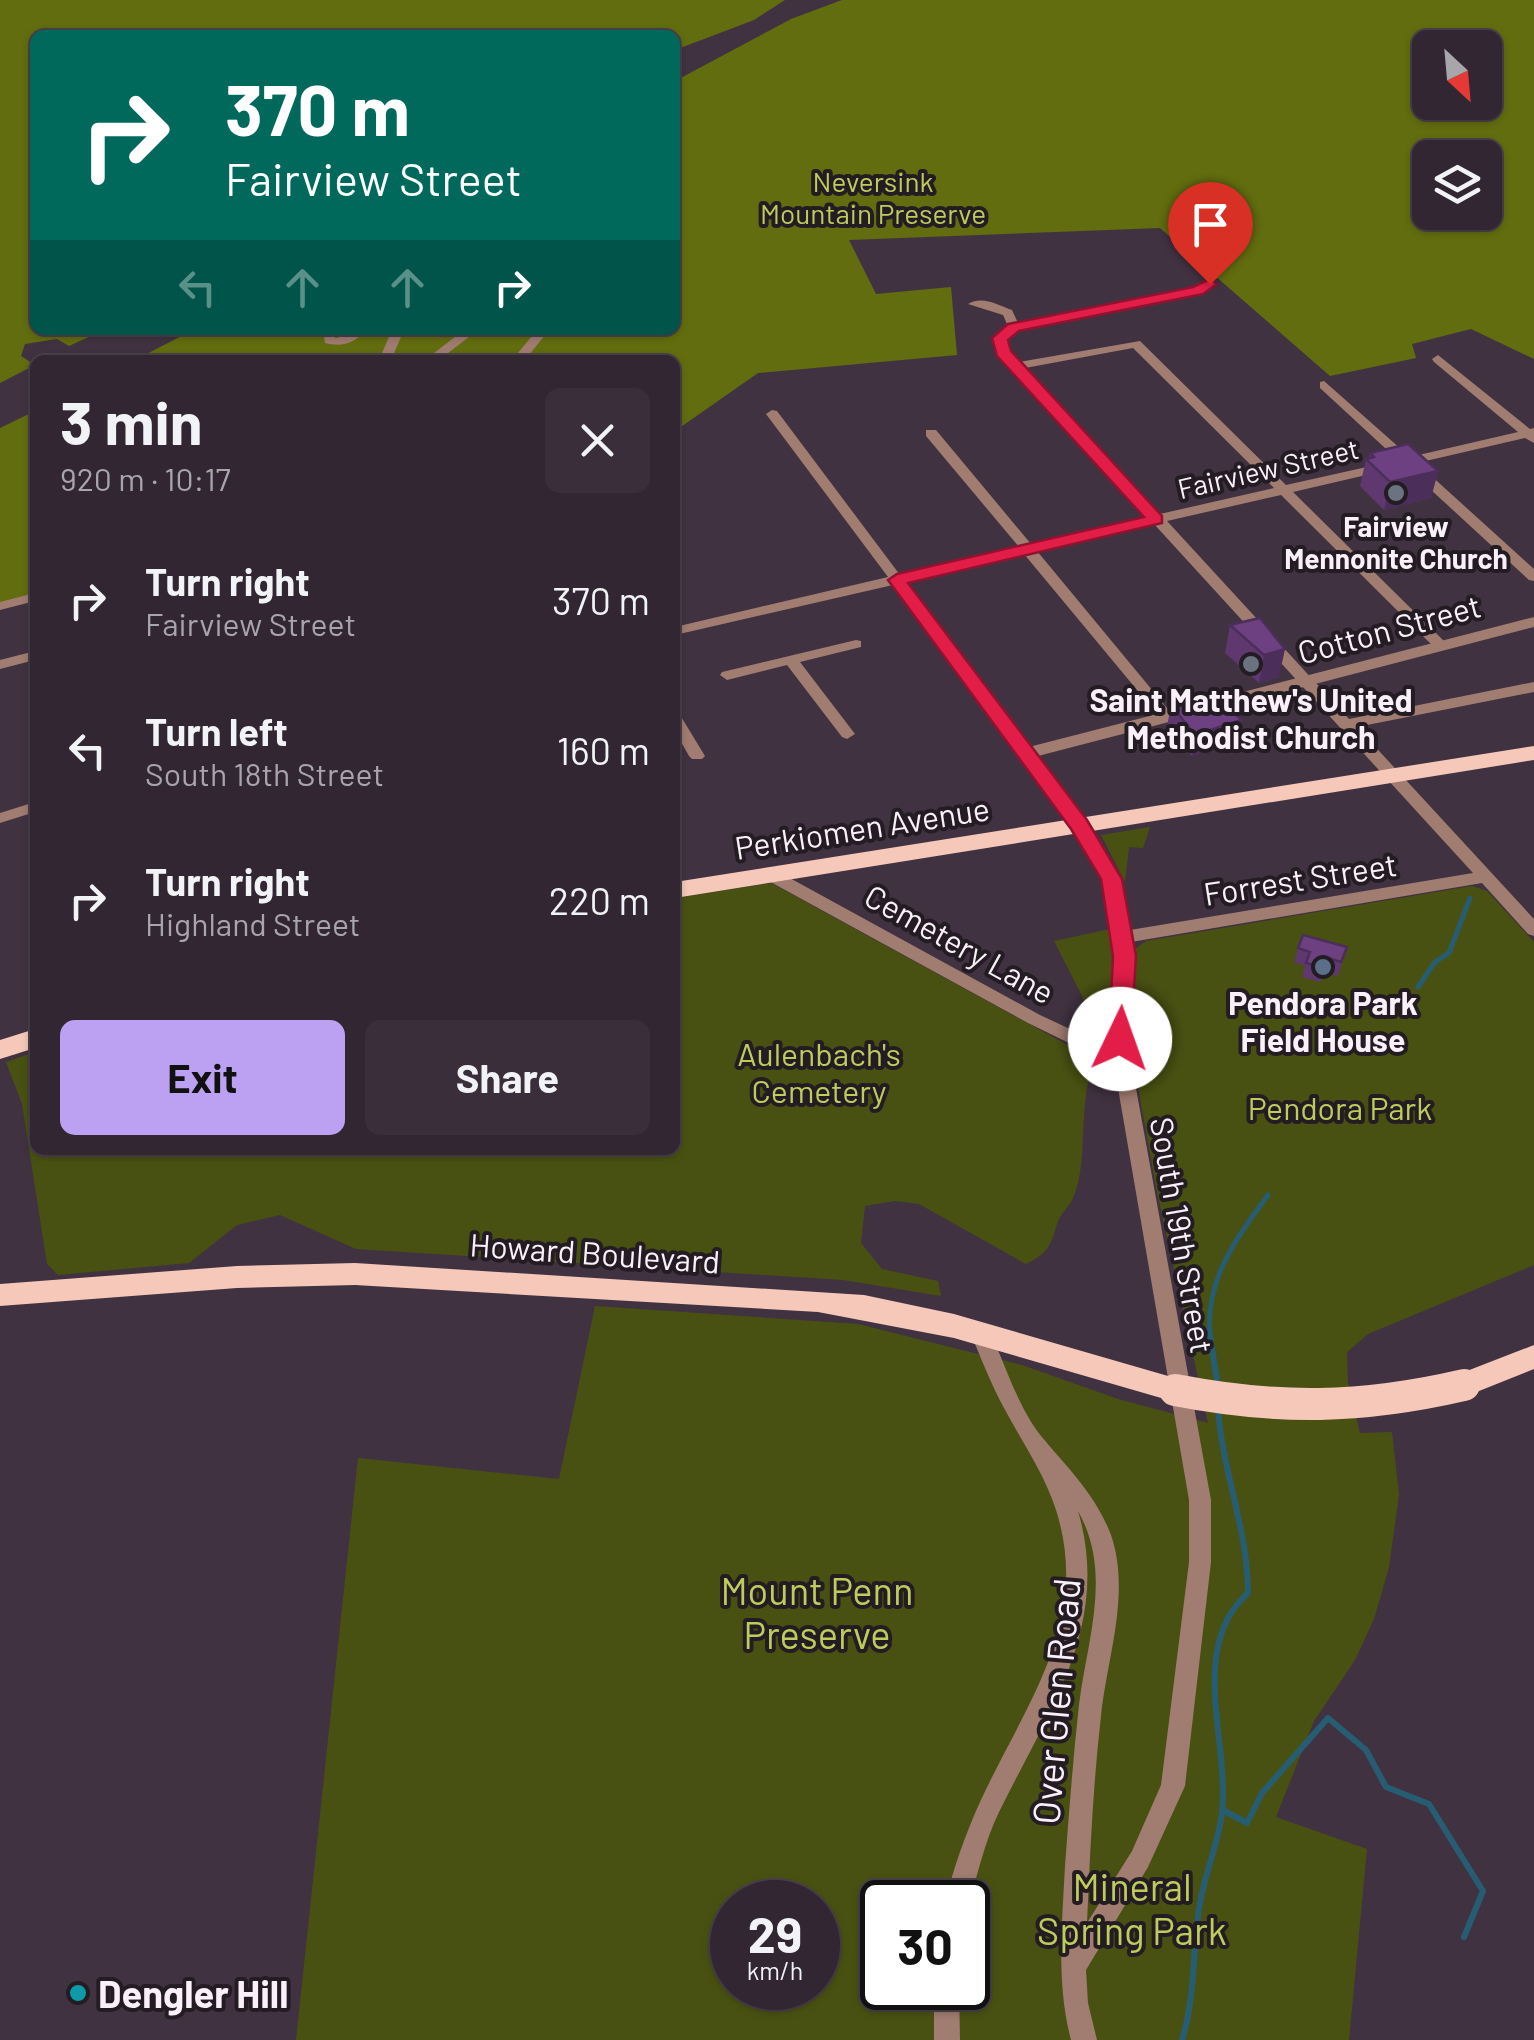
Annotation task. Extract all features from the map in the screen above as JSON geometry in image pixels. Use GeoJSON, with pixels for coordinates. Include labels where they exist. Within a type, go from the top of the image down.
{"type":"FeatureCollection","features":[{"type":"Feature","properties":{"kind":"main road","name":"Perkiomen Avenue"},"geometry":{"type":"LineString","coordinates":[[680,889],[1534,753]]}},
{"type":"Feature","properties":{"kind":"main road"},"geometry":{"type":"LineString","coordinates":[[0,1050],[30,1040]]}},
{"type":"Feature","properties":{"kind":"main road","name":"Howard Boulevard"},"geometry":{"type":"LineString","coordinates":[[0,1295],[237,1277],[355,1274],[862,1305],[980,1332],[1175,1390],[1230,1402],[1311,1409],[1380,1404],[1464,1385],[1534,1357]]}},
{"type":"Feature","properties":{"kind":"street"},"geometry":{"type":"LineString","coordinates":[[1210,284],[1197,291],[1011,329],[1000,338],[1000,348],[1534,930]]}},
{"type":"Feature","properties":{"kind":"street"},"geometry":{"type":"LineString","coordinates":[[974,304],[986,304],[1008,313],[1011,329]]}},
{"type":"Feature","properties":{"kind":"street"},"geometry":{"type":"LineString","coordinates":[[330,335],[329,340],[337,342],[354,335]]}},
{"type":"Feature","properties":{"kind":"street"},"geometry":{"type":"LineString","coordinates":[[438,355],[465,335]]}},
{"type":"Feature","properties":{"kind":"street"},"geometry":{"type":"LineString","coordinates":[[522,355],[539,335]]}},
{"type":"Feature","properties":{"kind":"street"},"geometry":{"type":"LineString","coordinates":[[1016,366],[1136,344],[1440,646]]}},
{"type":"Feature","properties":{"kind":"street"},"geometry":{"type":"LineString","coordinates":[[1438,359],[1532,435]]}},
{"type":"Feature","properties":{"kind":"street"},"geometry":{"type":"LineString","coordinates":[[1324,385],[1534,577]]}},
{"type":"Feature","properties":{"kind":"street","name":"South 19th Street"},"geometry":{"type":"LineString","coordinates":[[772,414],[1079,825],[1112,879],[1124,937],[1122,1061],[1200,1500],[1200,1562],[1173,1786],[1140,1859],[1072,1970]]}},
{"type":"Feature","properties":{"kind":"street"},"geometry":{"type":"LineString","coordinates":[[931,434],[1167,717]]}},
{"type":"Feature","properties":{"kind":"street","name":"Fairview Street"},"geometry":{"type":"LineString","coordinates":[[680,630],[1532,435]]}},
{"type":"Feature","properties":{"kind":"street"},"geometry":{"type":"LineString","coordinates":[[0,606],[30,597]]}},
{"type":"Feature","properties":{"kind":"street","name":"Cotton Street"},"geometry":{"type":"LineString","coordinates":[[1027,754],[1534,622]]}},
{"type":"Feature","properties":{"kind":"street"},"geometry":{"type":"LineString","coordinates":[[727,676],[856,644]]}},
{"type":"Feature","properties":{"kind":"street"},"geometry":{"type":"LineString","coordinates":[[0,665],[30,656]]}},
{"type":"Feature","properties":{"kind":"street"},"geometry":{"type":"LineString","coordinates":[[791,660],[847,734]]}},
{"type":"Feature","properties":{"kind":"street"},"geometry":{"type":"LineString","coordinates":[[1344,725],[1534,687]]}},
{"type":"Feature","properties":{"kind":"street"},"geometry":{"type":"LineString","coordinates":[[680,726],[698,756]]}},
{"type":"Feature","properties":{"kind":"street"},"geometry":{"type":"LineString","coordinates":[[0,818],[30,808]]}},
{"type":"Feature","properties":{"kind":"street","name":"Cemetery Lane"},"geometry":{"type":"LineString","coordinates":[[771,875],[1034,1019],[1122,1061]]}},
{"type":"Feature","properties":{"kind":"street","name":"Forrest Street"},"geometry":{"type":"LineString","coordinates":[[1124,937],[1486,877]]}},
{"type":"Feature","properties":{"kind":"street"},"geometry":{"type":"LineString","coordinates":[[962,1880],[986,1820],[1054,1684],[1074,1627],[1078,1583],[1071,1524],[1040,1447],[1012,1403],[980,1332]]}},
{"type":"Feature","properties":{"kind":"street","name":"Over Glen Road"},"geometry":{"type":"LineString","coordinates":[[1040,1447],[1069,1480],[1096,1524],[1108,1583],[1106,1625],[1092,1689],[1072,1970],[1084,2040]]}},
{"type":"Feature","properties":{"kind":"street"},"geometry":{"type":"LineString","coordinates":[[947,2010],[947,2040]]}},
{"type":"Feature","properties":{"kind":"green space"},"geometry":{"type":"Polygon","coordinates":[[[0,0],[785,0],[754,20],[680,48],[680,30],[30,30],[30,335],[93,335],[69,346],[57,339],[25,344],[21,356],[30,362],[30,368],[0,383],[0,0]]]}},
{"type":"Feature","properties":{"kind":"green space","name":"Neversink Mountain Preserve"},"geometry":{"type":"Polygon","coordinates":[[[842,0],[1534,0],[1534,359],[1471,329],[1412,344],[1416,358],[1330,376],[1160,228],[849,240],[876,294],[951,287],[957,355],[758,373],[680,428],[680,355],[145,355],[183,335],[680,335],[680,78],[791,19],[842,0]]]}},
{"type":"Feature","properties":{"kind":"green space"},"geometry":{"type":"Polygon","coordinates":[[[30,413],[30,599],[0,607],[0,428],[30,413]]]}},
{"type":"Feature","properties":{"kind":"green space"},"geometry":{"type":"Polygon","coordinates":[[[1150,827],[1143,848],[1129,847],[1125,882],[1101,835],[1150,827]]]}},
{"type":"Feature","properties":{"kind":"green space","name":"Aulenbach's Cemetery"},"geometry":{"type":"Polygon","coordinates":[[[771,883],[1095,1060],[1086,1095],[1078,1183],[1044,1253],[1026,1264],[919,1204],[895,1201],[865,1206],[861,1243],[882,1269],[938,1281],[941,1296],[843,1280],[356,1249],[280,1215],[237,1225],[189,1263],[58,1275],[47,1264],[22,1104],[6,1062],[30,1054],[30,1155],[680,1155],[680,897],[771,883]]]}},
{"type":"Feature","properties":{"kind":"green space","name":"Mount Penn Preserve"},"geometry":{"type":"Polygon","coordinates":[[[1472,886],[1487,891],[1534,942],[1534,1265],[1368,1334],[1347,1352],[1348,1383],[1360,1433],[1392,1432],[1399,1495],[1389,1567],[1374,1619],[1355,1660],[1314,1721],[1276,1817],[1367,1849],[1349,2040],[296,2040],[358,1458],[559,1479],[595,1306],[858,1324],[1022,1365],[1118,1399],[1208,1423],[1156,1187],[1132,1053],[1135,949],[1146,941],[1472,886]]]}},
{"type":"Feature","properties":{"kind":"green space"},"geometry":{"type":"Polygon","coordinates":[[[1110,929],[1116,952],[1106,1043],[1054,941],[1110,929]]]}},
{"type":"Feature","properties":{"kind":"building"},"geometry":{"type":"Polygon","coordinates":[[[1408,444],[1438,471],[1390,482],[1366,459],[1374,457],[1370,453],[1408,444]]]}},
{"type":"Feature","properties":{"kind":"building"},"geometry":{"type":"Polygon","coordinates":[[[1260,618],[1285,649],[1264,655],[1230,625],[1260,618]]]}},
{"type":"Feature","properties":{"kind":"building"},"geometry":{"type":"Polygon","coordinates":[[[1218,695],[1241,720],[1195,735],[1171,705],[1218,695]]]}},
{"type":"Feature","properties":{"kind":"building"},"geometry":{"type":"Polygon","coordinates":[[[1303,935],[1347,947],[1341,962],[1328,958],[1324,968],[1306,963],[1310,952],[1298,948],[1303,935]]]}},
{"type":"Feature","properties":{"kind":"waterway"},"geometry":{"type":"LineString","coordinates":[[1418,987],[1435,962],[1449,953],[1470,898]]}},
{"type":"Feature","properties":{"kind":"waterway"},"geometry":{"type":"LineString","coordinates":[[1210,1333],[1218,1276],[1235,1242],[1268,1195]]}},
{"type":"Feature","properties":{"kind":"waterway"},"geometry":{"type":"LineString","coordinates":[[1209,1330],[1218,1387]]}},
{"type":"Feature","properties":{"kind":"waterway"},"geometry":{"type":"LineString","coordinates":[[1182,2040],[1190,2006],[1200,1903],[1222,1813],[1215,1697],[1219,1640],[1230,1615],[1248,1593],[1244,1546],[1218,1408]]}},
{"type":"Feature","properties":{"kind":"waterway"},"geometry":{"type":"LineString","coordinates":[[1223,1810],[1247,1823],[1262,1793],[1328,1718],[1366,1750],[1386,1787],[1429,1804],[1483,1891],[1464,1937]]}},
{"type":"Feature","properties":{"kind":"place","name":"Fairview Mennonite Church"},"geometry":{"type":"Point","coordinates":[1396,493]}},
{"type":"Feature","properties":{"kind":"place","name":"Saint Matthew's United Methodist Church"},"geometry":{"type":"Point","coordinates":[1251,664]}},
{"type":"Feature","properties":{"kind":"place","name":"Pendora Park Field House"},"geometry":{"type":"Point","coordinates":[1323,967]}},
{"type":"Feature","properties":{"kind":"place","name":"Dengler Hill"},"geometry":{"type":"Point","coordinates":[78,1993]}},
{"type":"Feature","properties":{"kind":"route"},"geometry":{"type":"LineString","coordinates":[[1120,1039],[1124,937],[1112,879],[1097,850],[897,580],[1156,520],[1003,352],[1000,338],[1014,327],[1197,291],[1210,284]]}},
{"type":"Feature","properties":{"kind":"park label","name":"Pendora Park"},"geometry":{"type":"Point","coordinates":[1340,1107]}},
{"type":"Feature","properties":{"kind":"park label","name":"Mineral Spring Park"},"geometry":{"type":"Point","coordinates":[1132,1908]}}]}
